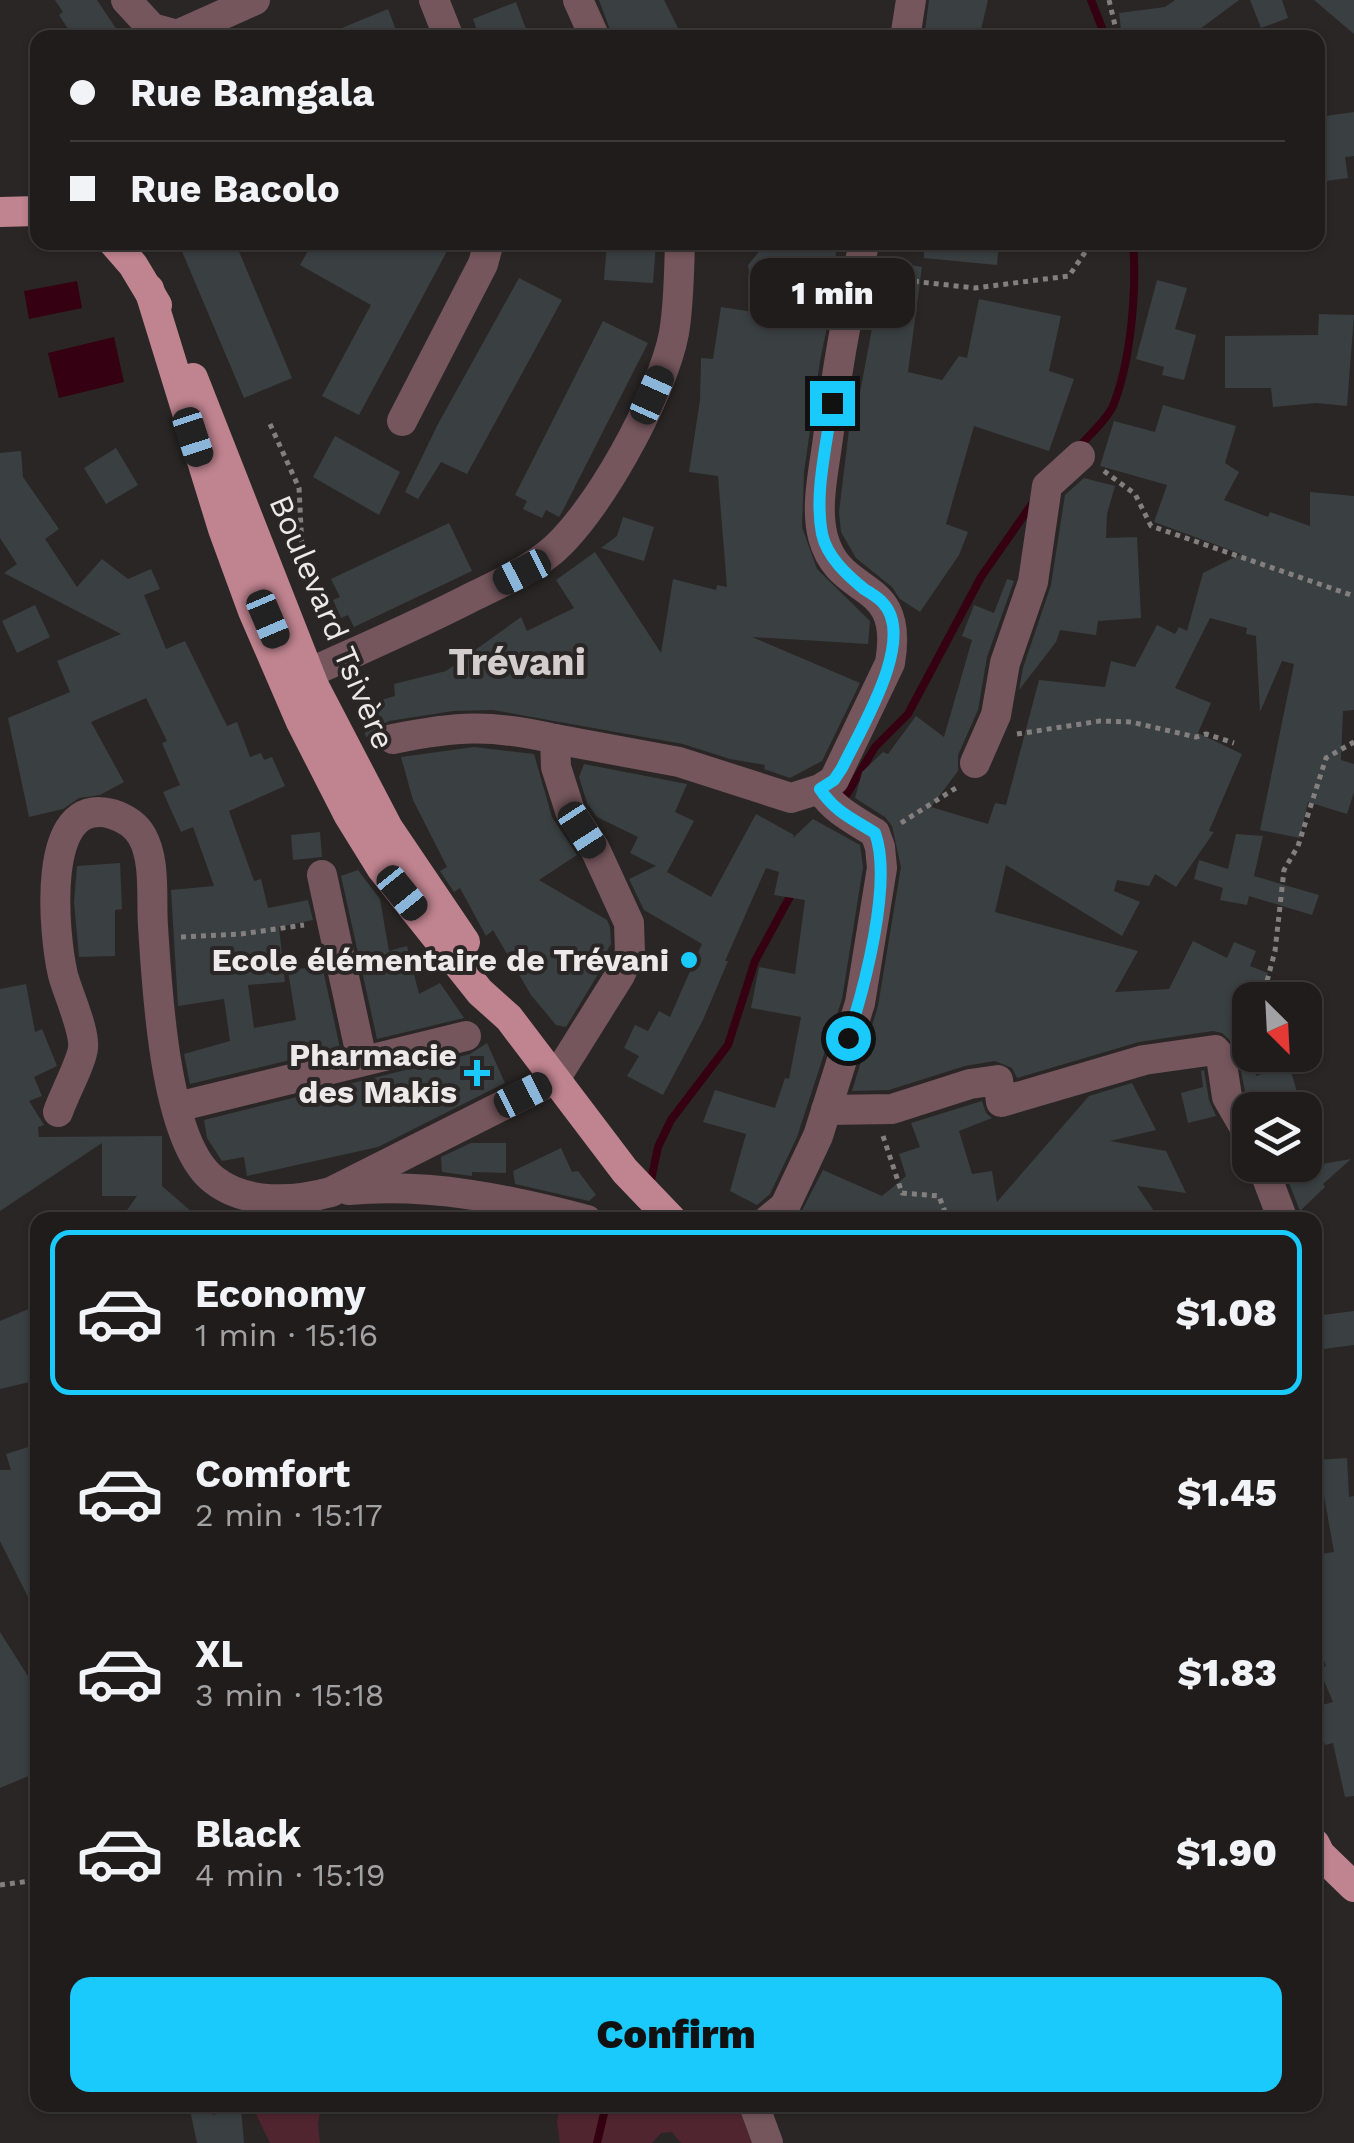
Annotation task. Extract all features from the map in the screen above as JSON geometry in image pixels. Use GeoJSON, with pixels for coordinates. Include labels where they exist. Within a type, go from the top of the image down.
{"type":"FeatureCollection","features":[{"type":"Feature","properties":{"kind":"main road"},"geometry":{"type":"LineString","coordinates":[[0,212],[30,211]]}},
{"type":"Feature","properties":{"kind":"main road","name":"Boulevard Tsivère"},"geometry":{"type":"LineString","coordinates":[[120,250],[149,289],[211,494],[258,584],[301,722],[348,814],[382,869],[480,992],[508,1018],[625,1170],[664,1212]]}},
{"type":"Feature","properties":{"kind":"main road","name":"Boulevard Tsivère"},"geometry":{"type":"LineString","coordinates":[[258,584],[289,667],[308,673],[388,828],[494,983],[508,1018]]}},
{"type":"Feature","properties":{"kind":"main road"},"geometry":{"type":"LineString","coordinates":[[301,722],[308,673]]}},
{"type":"Feature","properties":{"kind":"main road"},"geometry":{"type":"LineString","coordinates":[[1322,1856],[1354,1887]]}},
{"type":"Feature","properties":{"kind":"street"},"geometry":{"type":"LineString","coordinates":[[126,0],[152,28],[159,30]]}},
{"type":"Feature","properties":{"kind":"street"},"geometry":{"type":"LineString","coordinates":[[188,30],[255,0]]}},
{"type":"Feature","properties":{"kind":"street"},"geometry":{"type":"LineString","coordinates":[[434,0],[446,30]]}},
{"type":"Feature","properties":{"kind":"street"},"geometry":{"type":"LineString","coordinates":[[578,0],[591,30]]}},
{"type":"Feature","properties":{"kind":"street"},"geometry":{"type":"LineString","coordinates":[[906,30],[911,0]]}},
{"type":"Feature","properties":{"kind":"street"},"geometry":{"type":"LineString","coordinates":[[402,421],[483,264],[486,250]]}},
{"type":"Feature","properties":{"kind":"street"},"geometry":{"type":"LineString","coordinates":[[308,673],[420,624],[522,572],[550,553],[572,530],[592,504],[640,421],[664,369],[676,317],[680,250]]}},
{"type":"Feature","properties":{"kind":"street"},"geometry":{"type":"LineString","coordinates":[[393,739],[443,728],[490,726],[679,762],[790,798],[820,789],[834,780],[890,663],[894,642],[894,625],[885,604],[842,568],[830,554],[822,535],[820,495],[837,372],[864,250]]}},
{"type":"Feature","properties":{"kind":"street"},"geometry":{"type":"LineString","coordinates":[[982,750],[996,716],[1005,663],[1032,582],[1047,486],[1080,456]]}},
{"type":"Feature","properties":{"kind":"street"},"geometry":{"type":"LineString","coordinates":[[331,1192],[555,1079],[586,1033],[630,953],[629,922],[595,848],[570,810],[556,766],[555,739]]}},
{"type":"Feature","properties":{"kind":"street"},"geometry":{"type":"LineString","coordinates":[[778,1212],[785,1206],[818,1136],[860,1003],[882,868],[858,823],[831,805],[820,789]]}},
{"type":"Feature","properties":{"kind":"street"},"geometry":{"type":"LineString","coordinates":[[58,1112],[84,1048],[62,971],[56,868],[60,842],[69,827],[82,817],[108,812],[131,822],[144,839],[151,871],[161,1029],[177,1107],[190,1152],[214,1180],[250,1208],[331,1192],[399,1186],[513,1200],[557,1212]]}},
{"type":"Feature","properties":{"kind":"street"},"geometry":{"type":"LineString","coordinates":[[322,874],[362,1060]]}},
{"type":"Feature","properties":{"kind":"street"},"geometry":{"type":"LineString","coordinates":[[177,1107],[466,1036]]}},
{"type":"Feature","properties":{"kind":"street"},"geometry":{"type":"LineString","coordinates":[[826,1110],[892,1109],[970,1084],[998,1080],[1001,1102],[1144,1060],[1215,1050],[1221,1058],[1232,1106]]}},
{"type":"Feature","properties":{"kind":"street"},"geometry":{"type":"LineString","coordinates":[[1268,1182],[1280,1212]]}},
{"type":"Feature","properties":{"kind":"street"},"geometry":{"type":"LineString","coordinates":[[757,2112],[768,2143]]}},
{"type":"Feature","properties":{"kind":"path"},"geometry":{"type":"LineString","coordinates":[[1110,0],[1116,30]]}},
{"type":"Feature","properties":{"kind":"path"},"geometry":{"type":"LineString","coordinates":[[856,275],[975,288],[1069,276],[1087,250]]}},
{"type":"Feature","properties":{"kind":"path"},"geometry":{"type":"LineString","coordinates":[[258,584],[302,568],[298,488],[270,424]]}},
{"type":"Feature","properties":{"kind":"path"},"geometry":{"type":"LineString","coordinates":[[1080,456],[1135,494],[1150,526],[1354,596]]}},
{"type":"Feature","properties":{"kind":"path"},"geometry":{"type":"LineString","coordinates":[[858,823],[904,822],[956,790],[982,750],[1030,733],[1100,721],[1131,722],[1196,738],[1206,734],[1234,742]]}},
{"type":"Feature","properties":{"kind":"path"},"geometry":{"type":"LineString","coordinates":[[1267,982],[1275,950],[1284,870],[1298,846],[1326,758],[1354,742]]}},
{"type":"Feature","properties":{"kind":"path"},"geometry":{"type":"LineString","coordinates":[[154,939],[241,934],[332,921]]}},
{"type":"Feature","properties":{"kind":"path"},"geometry":{"type":"LineString","coordinates":[[874,1109],[902,1194],[939,1196],[945,1212]]}},
{"type":"Feature","properties":{"kind":"path"},"geometry":{"type":"LineString","coordinates":[[0,1885],[30,1881]]}},
{"type":"Feature","properties":{"kind":"shaded area"},"geometry":{"type":"Polygon","coordinates":[[[77,281],[82,308],[29,319],[24,291],[77,281]]]}},
{"type":"Feature","properties":{"kind":"shaded area"},"geometry":{"type":"Polygon","coordinates":[[[114,337],[124,382],[59,398],[48,353],[114,337]]]}},
{"type":"Feature","properties":{"kind":"shaded area"},"geometry":{"type":"Polygon","coordinates":[[[255,2112],[320,2112],[320,2143],[270,2143],[255,2112]]]}},
{"type":"Feature","properties":{"kind":"shaded area"},"geometry":{"type":"Polygon","coordinates":[[[559,2112],[741,2112],[752,2143],[681,2143],[672,2132],[661,2133],[652,2143],[560,2143],[559,2112]]]}},
{"type":"Feature","properties":{"kind":"building"},"geometry":{"type":"Polygon","coordinates":[[[55,0],[97,0],[117,30],[69,30],[59,15],[63,12],[55,0]]]}},
{"type":"Feature","properties":{"kind":"building"},"geometry":{"type":"Polygon","coordinates":[[[599,0],[664,0],[679,30],[610,30],[599,0]]]}},
{"type":"Feature","properties":{"kind":"building"},"geometry":{"type":"Polygon","coordinates":[[[929,0],[988,0],[981,30],[925,30],[929,0]]]}},
{"type":"Feature","properties":{"kind":"building"},"geometry":{"type":"Polygon","coordinates":[[[1175,0],[1239,0],[1199,30],[1121,30],[1119,13],[1165,7],[1175,0]]]}},
{"type":"Feature","properties":{"kind":"building"},"geometry":{"type":"Polygon","coordinates":[[[1250,0],[1282,0],[1288,18],[1261,28],[1250,0]]]}},
{"type":"Feature","properties":{"kind":"building"},"geometry":{"type":"Polygon","coordinates":[[[1314,0],[1354,0],[1354,34],[1314,0]]]}},
{"type":"Feature","properties":{"kind":"building"},"geometry":{"type":"Polygon","coordinates":[[[516,2],[526,30],[477,30],[473,19],[516,2]]]}},
{"type":"Feature","properties":{"kind":"building"},"geometry":{"type":"Polygon","coordinates":[[[388,9],[396,30],[337,30],[388,9]]]}},
{"type":"Feature","properties":{"kind":"building"},"geometry":{"type":"Polygon","coordinates":[[[1354,112],[1354,156],[1345,157],[1348,178],[1325,181],[1325,116],[1354,112]]]}},
{"type":"Feature","properties":{"kind":"building"},"geometry":{"type":"Polygon","coordinates":[[[181,250],[238,250],[292,378],[244,398],[181,250]]]}},
{"type":"Feature","properties":{"kind":"building"},"geometry":{"type":"Polygon","coordinates":[[[308,250],[448,250],[359,415],[322,396],[371,305],[300,265],[308,250]]]}},
{"type":"Feature","properties":{"kind":"building"},"geometry":{"type":"Polygon","coordinates":[[[606,250],[655,250],[653,283],[604,280],[606,250]]]}},
{"type":"Feature","properties":{"kind":"building"},"geometry":{"type":"Polygon","coordinates":[[[760,250],[820,250],[836,252],[834,269],[839,269],[820,361],[804,472],[802,527],[817,569],[870,621],[868,644],[752,637],[860,683],[822,761],[790,778],[764,769],[765,765],[683,744],[493,710],[453,711],[389,721],[375,735],[366,737],[357,707],[395,696],[394,684],[446,671],[521,617],[527,631],[574,608],[556,580],[595,552],[661,653],[673,579],[716,590],[717,585],[727,587],[718,476],[689,472],[700,400],[701,358],[713,359],[721,307],[754,312],[748,265],[760,250]]]}},
{"type":"Feature","properties":{"kind":"building"},"geometry":{"type":"Polygon","coordinates":[[[924,250],[998,250],[997,265],[924,258],[924,250]]]}},
{"type":"Feature","properties":{"kind":"building"},"geometry":{"type":"Polygon","coordinates":[[[906,264],[922,267],[908,372],[942,380],[959,356],[967,358],[979,299],[1061,316],[1049,371],[1074,379],[1049,451],[974,426],[946,524],[968,532],[959,555],[920,612],[856,558],[841,532],[839,512],[853,397],[859,398],[876,307],[896,309],[906,264]]]}},
{"type":"Feature","properties":{"kind":"building"},"geometry":{"type":"Polygon","coordinates":[[[519,278],[562,300],[467,474],[441,462],[418,499],[405,492],[519,278]]]}},
{"type":"Feature","properties":{"kind":"building"},"geometry":{"type":"Polygon","coordinates":[[[1157,280],[1187,288],[1175,329],[1196,335],[1184,380],[1162,375],[1164,367],[1136,359],[1157,280]]]}},
{"type":"Feature","properties":{"kind":"building"},"geometry":{"type":"Polygon","coordinates":[[[1319,314],[1354,315],[1347,406],[1316,403],[1273,407],[1271,388],[1225,388],[1225,336],[1318,335],[1319,314]]]}},
{"type":"Feature","properties":{"kind":"building"},"geometry":{"type":"Polygon","coordinates":[[[603,321],[648,343],[559,517],[546,510],[542,518],[523,509],[527,501],[515,495],[603,321]]]}},
{"type":"Feature","properties":{"kind":"building"},"geometry":{"type":"Polygon","coordinates":[[[1163,405],[1236,426],[1225,463],[1239,472],[1224,500],[1268,517],[1270,512],[1310,526],[1310,492],[1354,496],[1354,710],[1343,711],[1341,760],[1354,764],[1354,792],[1347,814],[1308,802],[1300,838],[1260,830],[1294,664],[1282,661],[1260,712],[1256,636],[1246,634],[1247,628],[1210,618],[1175,688],[1211,703],[1198,733],[1242,754],[1209,831],[1214,832],[1176,887],[1155,874],[1149,886],[1117,880],[1114,891],[1140,902],[1122,936],[1006,865],[995,912],[1138,951],[1115,992],[1169,989],[1193,941],[1227,958],[1234,942],[1256,951],[1250,966],[1268,973],[1264,982],[1232,982],[1232,1042],[1213,1031],[1139,1042],[1017,1078],[1012,1068],[995,1061],[965,1066],[889,1090],[852,1091],[878,1006],[901,867],[892,826],[855,798],[862,772],[883,752],[888,754],[916,716],[944,737],[972,640],[962,636],[974,605],[994,613],[1007,579],[1014,581],[987,657],[978,710],[958,755],[958,771],[931,807],[988,824],[995,803],[1006,805],[1039,680],[1105,687],[1111,661],[1135,667],[1157,625],[1175,634],[1179,627],[1187,631],[1203,573],[1241,554],[1154,522],[1167,485],[1100,466],[1114,421],[1155,432],[1163,405]]]}},
{"type":"Feature","properties":{"kind":"building"},"geometry":{"type":"Polygon","coordinates":[[[335,436],[400,472],[379,515],[313,477],[335,436]]]}},
{"type":"Feature","properties":{"kind":"building"},"geometry":{"type":"Polygon","coordinates":[[[116,448],[138,485],[106,504],[84,468],[116,448]]]}},
{"type":"Feature","properties":{"kind":"building"},"geometry":{"type":"Polygon","coordinates":[[[21,451],[23,477],[59,529],[45,539],[77,587],[102,559],[128,579],[151,569],[160,589],[144,595],[166,649],[185,641],[227,726],[237,722],[250,757],[261,753],[264,760],[272,757],[285,786],[229,811],[254,881],[261,879],[268,908],[308,900],[313,920],[279,927],[285,982],[248,985],[254,1028],[296,1020],[288,971],[322,965],[340,1048],[190,1084],[184,1054],[230,1041],[224,999],[178,1006],[171,890],[214,886],[193,827],[181,832],[163,792],[180,785],[162,743],[167,741],[146,698],[91,722],[124,782],[100,795],[79,798],[63,809],[29,817],[8,718],[70,692],[57,661],[121,634],[4,573],[17,564],[0,538],[0,453],[21,451]]]}},
{"type":"Feature","properties":{"kind":"building"},"geometry":{"type":"Polygon","coordinates":[[[1084,478],[1115,486],[1107,514],[1106,538],[1137,537],[1141,618],[1098,621],[1096,635],[1060,630],[1056,642],[1019,690],[1051,585],[1065,495],[1084,478]]]}},
{"type":"Feature","properties":{"kind":"building"},"geometry":{"type":"Polygon","coordinates":[[[623,517],[654,527],[644,561],[601,548],[617,536],[623,517]]]}},
{"type":"Feature","properties":{"kind":"building"},"geometry":{"type":"Polygon","coordinates":[[[449,523],[472,571],[354,627],[348,615],[341,618],[333,600],[340,597],[331,579],[449,523]]]}},
{"type":"Feature","properties":{"kind":"building"},"geometry":{"type":"Polygon","coordinates":[[[35,605],[50,637],[17,653],[2,621],[35,605]]]}},
{"type":"Feature","properties":{"kind":"building"},"geometry":{"type":"Polygon","coordinates":[[[474,747],[534,754],[552,817],[577,855],[539,880],[607,920],[610,927],[611,944],[601,961],[603,966],[566,1027],[556,1025],[531,995],[493,930],[486,936],[460,888],[454,892],[440,871],[447,867],[413,800],[401,757],[474,747]]]}},
{"type":"Feature","properties":{"kind":"building"},"geometry":{"type":"Polygon","coordinates":[[[584,764],[687,784],[675,812],[694,821],[667,872],[711,897],[756,814],[794,835],[793,838],[813,819],[860,845],[863,867],[842,999],[797,1137],[770,1194],[757,1205],[730,1191],[746,1134],[703,1122],[715,1090],[775,1108],[785,1078],[789,1079],[801,1017],[751,1008],[759,967],[795,974],[805,900],[774,895],[779,872],[766,868],[703,1020],[663,1095],[627,1076],[639,1056],[624,1048],[635,1025],[648,1031],[659,1011],[670,1017],[702,944],[644,910],[629,879],[656,866],[630,853],[638,837],[597,817],[587,803],[579,777],[584,764]]]}},
{"type":"Feature","properties":{"kind":"building"},"geometry":{"type":"Polygon","coordinates":[[[320,832],[322,857],[293,860],[291,835],[320,832]]]}},
{"type":"Feature","properties":{"kind":"building"},"geometry":{"type":"Polygon","coordinates":[[[1236,834],[1263,836],[1254,876],[1319,895],[1312,915],[1249,896],[1247,905],[1220,900],[1223,888],[1194,879],[1199,860],[1228,869],[1236,834]]]}},
{"type":"Feature","properties":{"kind":"building"},"geometry":{"type":"Polygon","coordinates":[[[120,863],[122,909],[115,910],[115,956],[79,957],[74,902],[77,866],[120,863]]]}},
{"type":"Feature","properties":{"kind":"building"},"geometry":{"type":"Polygon","coordinates":[[[358,870],[380,899],[389,951],[407,946],[419,994],[440,983],[464,1018],[377,1039],[341,876],[358,870]]]}},
{"type":"Feature","properties":{"kind":"building"},"geometry":{"type":"Polygon","coordinates":[[[26,984],[35,1032],[42,1029],[57,1066],[34,1077],[42,1096],[29,1101],[44,1125],[38,1127],[39,1137],[162,1136],[162,1186],[192,1212],[126,1212],[137,1196],[102,1196],[102,1143],[0,1211],[0,989],[26,984]]]}},
{"type":"Feature","properties":{"kind":"building"},"geometry":{"type":"Polygon","coordinates":[[[487,1043],[505,1083],[378,1147],[247,1176],[244,1157],[222,1161],[207,1138],[204,1120],[470,1054],[487,1043]]]}},
{"type":"Feature","properties":{"kind":"building"},"geometry":{"type":"Polygon","coordinates":[[[1204,1070],[1216,1116],[1188,1123],[1181,1093],[1203,1087],[1204,1070]]]}},
{"type":"Feature","properties":{"kind":"building"},"geometry":{"type":"Polygon","coordinates":[[[1241,1072],[1256,1072],[1256,1076],[1291,1072],[1297,1092],[1246,1092],[1241,1072]]]}},
{"type":"Feature","properties":{"kind":"building"},"geometry":{"type":"Polygon","coordinates":[[[1132,1083],[1156,1130],[1110,1141],[1166,1151],[1186,1193],[1137,1186],[1153,1212],[801,1212],[823,1170],[882,1196],[906,1176],[899,1154],[920,1147],[911,1123],[982,1101],[992,1118],[959,1131],[972,1174],[992,1171],[997,1202],[1089,1096],[1132,1083]]]}},
{"type":"Feature","properties":{"kind":"building"},"geometry":{"type":"Polygon","coordinates":[[[471,1143],[506,1143],[506,1173],[472,1172],[472,1176],[442,1172],[441,1157],[471,1143]]]}},
{"type":"Feature","properties":{"kind":"building"},"geometry":{"type":"Polygon","coordinates":[[[561,1148],[572,1172],[578,1171],[596,1195],[589,1201],[515,1184],[513,1171],[561,1148]]]}},
{"type":"Feature","properties":{"kind":"building"},"geometry":{"type":"Polygon","coordinates":[[[1351,1159],[1300,1211],[1289,1182],[1322,1182],[1322,1164],[1351,1159]]]}},
{"type":"Feature","properties":{"kind":"building"},"geometry":{"type":"Polygon","coordinates":[[[30,1308],[30,1382],[0,1389],[0,1321],[30,1308]]]}},
{"type":"Feature","properties":{"kind":"building"},"geometry":{"type":"Polygon","coordinates":[[[1354,1311],[1354,1345],[1322,1349],[1322,1315],[1354,1311]]]}},
{"type":"Feature","properties":{"kind":"building"},"geometry":{"type":"Polygon","coordinates":[[[30,1446],[30,1601],[0,1541],[0,1470],[11,1470],[6,1454],[30,1446]]]}},
{"type":"Feature","properties":{"kind":"building"},"geometry":{"type":"Polygon","coordinates":[[[1347,1458],[1349,1497],[1354,1496],[1354,1796],[1345,1797],[1333,1743],[1325,1745],[1322,1734],[1322,1705],[1333,1702],[1322,1676],[1322,1668],[1326,1666],[1322,1655],[1322,1554],[1334,1552],[1322,1490],[1322,1460],[1347,1458]]]}},
{"type":"Feature","properties":{"kind":"building"},"geometry":{"type":"Polygon","coordinates":[[[0,1632],[30,1679],[30,1775],[0,1788],[0,1632]]]}},
{"type":"Feature","properties":{"kind":"building"},"geometry":{"type":"Polygon","coordinates":[[[190,2112],[241,2112],[244,2143],[197,2143],[190,2112]]]}},
{"type":"Feature","properties":{"kind":"waterway"},"geometry":{"type":"LineString","coordinates":[[1091,0],[1103,30]]}},
{"type":"Feature","properties":{"kind":"waterway"},"geometry":{"type":"LineString","coordinates":[[1078,448],[1110,412],[1119,388],[1131,325],[1133,250]]}},
{"type":"Feature","properties":{"kind":"waterway"},"geometry":{"type":"LineString","coordinates":[[841,804],[875,747],[908,714],[981,577],[1034,501]]}},
{"type":"Feature","properties":{"kind":"waterway"},"geometry":{"type":"LineString","coordinates":[[650,1185],[658,1147],[671,1120],[728,1045],[755,961],[793,891]]}},
{"type":"Feature","properties":{"kind":"waterway"},"geometry":{"type":"LineString","coordinates":[[645,1212],[647,1203]]}},
{"type":"Feature","properties":{"kind":"waterway"},"geometry":{"type":"LineString","coordinates":[[597,2143],[604,2112]]}},
{"type":"Feature","properties":{"kind":"place","name":"Ecole élémentaire de Trévani"},"geometry":{"type":"Point","coordinates":[689,960]}},
{"type":"Feature","properties":{"kind":"place","name":"Pharmacie des Makis"},"geometry":{"type":"Point","coordinates":[477,1073]}},
{"type":"Feature","properties":{"kind":"district","name":"Trévani"},"geometry":{"type":"Point","coordinates":[517,662]}},
{"type":"Feature","properties":{"kind":"route"},"geometry":{"type":"LineString","coordinates":[[832,403],[820,495],[822,535],[830,554],[842,568],[885,604],[894,625],[890,663],[842,768],[834,780],[820,789],[843,816],[875,833],[880,847],[882,868],[874,930],[860,1003],[848,1038]]}}]}
